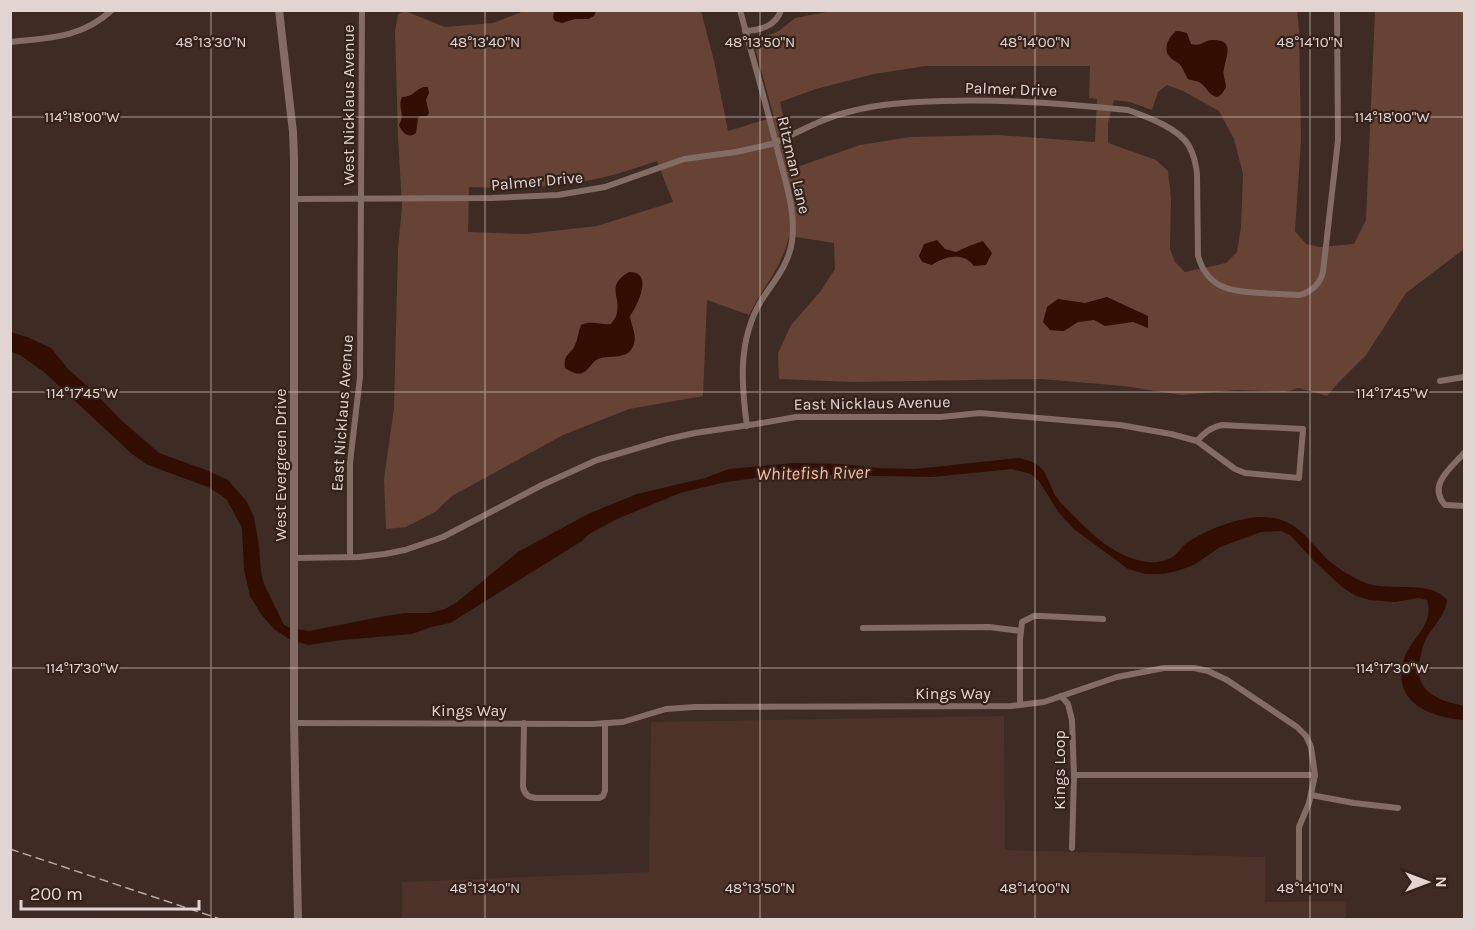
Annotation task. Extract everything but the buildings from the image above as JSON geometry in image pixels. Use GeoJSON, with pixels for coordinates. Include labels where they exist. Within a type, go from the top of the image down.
{"type":"FeatureCollection","features":[{"type":"Feature","properties":{"kind":"street"},"geometry":{"type":"LineString","coordinates":[[10,42],[76,33],[96,23],[112,10]]}},
{"type":"Feature","properties":{"kind":"street","name":"West Evergreen Drive"},"geometry":{"type":"LineString","coordinates":[[279,10],[293,132],[294,723],[298,920]]}},
{"type":"Feature","properties":{"kind":"street","name":"West Nicklaus Avenue"},"geometry":{"type":"LineString","coordinates":[[362,10],[362,199]]}},
{"type":"Feature","properties":{"kind":"street","name":"Ritzman Lane"},"geometry":{"type":"LineString","coordinates":[[740,10],[790,197],[794,230],[787,261],[754,313],[745,340],[742,377],[747,426]]}},
{"type":"Feature","properties":{"kind":"street"},"geometry":{"type":"LineString","coordinates":[[745,31],[752,31],[776,22],[781,10]]}},
{"type":"Feature","properties":{"kind":"street","name":"Palmer Drive"},"geometry":{"type":"LineString","coordinates":[[294,199],[492,198],[582,192],[620,183],[684,159],[736,152],[776,143],[835,116],[869,107],[928,101],[1007,100],[1128,110],[1180,134],[1189,146],[1195,160],[1197,174],[1197,251],[1202,267],[1208,276],[1220,286],[1235,291],[1305,294],[1319,283],[1323,272],[1338,140],[1336,10]]}},
{"type":"Feature","properties":{"kind":"street","name":"East Nicklaus Avenue"},"geometry":{"type":"LineString","coordinates":[[350,557],[350,463],[360,377],[362,199]]}},
{"type":"Feature","properties":{"kind":"street"},"geometry":{"type":"LineString","coordinates":[[1440,381],[1464,377]]}},
{"type":"Feature","properties":{"kind":"street","name":"East Nicklaus Avenue"},"geometry":{"type":"LineString","coordinates":[[294,558],[385,554],[416,546],[443,537],[551,481],[608,457],[705,431],[796,417],[941,417],[980,413],[1120,425],[1197,441],[1235,470],[1245,473],[1299,478],[1303,429],[1222,425],[1205,432],[1197,441]]}},
{"type":"Feature","properties":{"kind":"street"},"geometry":{"type":"LineString","coordinates":[[1464,453],[1445,474],[1438,490],[1440,499],[1445,505],[1464,506]]}},
{"type":"Feature","properties":{"kind":"street"},"geometry":{"type":"LineString","coordinates":[[1020,704],[1022,621],[1034,616],[1103,619]]}},
{"type":"Feature","properties":{"kind":"street"},"geometry":{"type":"LineString","coordinates":[[863,628],[978,627],[1021,632]]}},
{"type":"Feature","properties":{"kind":"street","name":"Kings Way"},"geometry":{"type":"LineString","coordinates":[[294,723],[605,723],[631,720],[666,709],[695,707],[1011,706],[1036,703],[1101,681],[1140,671],[1179,667],[1208,671],[1227,680],[1287,720],[1302,732],[1311,747],[1315,775]]}},
{"type":"Feature","properties":{"kind":"street","name":"Kings Loop"},"geometry":{"type":"LineString","coordinates":[[1061,696],[1068,704],[1072,714],[1074,775],[1072,848]]}},
{"type":"Feature","properties":{"kind":"street"},"geometry":{"type":"LineString","coordinates":[[524,723],[523,787],[525,794],[536,798],[599,798],[603,796],[605,791],[605,723]]}},
{"type":"Feature","properties":{"kind":"street"},"geometry":{"type":"LineString","coordinates":[[1074,775],[1315,775],[1311,795],[1299,827],[1299,880]]}},
{"type":"Feature","properties":{"kind":"street"},"geometry":{"type":"LineString","coordinates":[[1311,795],[1398,808]]}},
{"type":"Feature","properties":{"kind":"shaded area"},"geometry":{"type":"Polygon","coordinates":[[[837,10],[1297,11],[1301,140],[1295,231],[1306,244],[1320,247],[1354,244],[1366,220],[1375,11],[1464,11],[1464,249],[1406,293],[1366,355],[1327,396],[1299,388],[1285,392],[1237,390],[1182,395],[1123,386],[1041,379],[853,382],[779,379],[778,353],[791,325],[820,292],[835,269],[834,243],[789,236],[777,267],[749,315],[707,300],[703,396],[629,409],[563,435],[452,496],[435,512],[406,527],[386,529],[384,479],[394,408],[398,249],[402,206],[395,31],[398,14],[405,11],[445,27],[493,23],[524,11],[701,11],[728,131],[774,117],[753,41],[779,31],[795,18],[837,10]],[[926,66],[874,74],[816,89],[780,102],[794,168],[860,145],[910,137],[998,135],[1095,142],[1097,99],[1089,98],[1090,66],[926,66]],[[1167,85],[1158,92],[1152,110],[1130,102],[1114,100],[1108,123],[1108,143],[1156,160],[1168,171],[1171,198],[1170,249],[1175,262],[1185,272],[1226,263],[1237,252],[1241,227],[1243,174],[1234,139],[1219,111],[1167,85]],[[657,161],[609,176],[553,186],[469,187],[468,232],[526,234],[597,226],[673,202],[657,161]]]}},
{"type":"Feature","properties":{"kind":"shaded area"},"geometry":{"type":"Polygon","coordinates":[[[1004,716],[1005,850],[1265,857],[1265,902],[1346,901],[1346,919],[402,919],[402,882],[649,872],[651,722],[1004,716]]]}},
{"type":"Feature","properties":{"kind":"water"},"geometry":{"type":"Polygon","coordinates":[[[554,10],[596,11],[594,16],[588,19],[575,19],[562,23],[553,18],[554,10]]]}},
{"type":"Feature","properties":{"kind":"water"},"geometry":{"type":"Polygon","coordinates":[[[1176,31],[1187,33],[1191,44],[1214,40],[1221,41],[1227,46],[1224,71],[1226,87],[1219,96],[1215,97],[1199,82],[1188,79],[1180,64],[1168,54],[1167,43],[1176,31]]]}},
{"type":"Feature","properties":{"kind":"water"},"geometry":{"type":"Polygon","coordinates":[[[428,87],[429,93],[426,100],[429,113],[427,116],[418,118],[416,133],[408,135],[399,125],[402,117],[400,104],[402,97],[409,96],[428,87]]]}},
{"type":"Feature","properties":{"kind":"water"},"geometry":{"type":"Polygon","coordinates":[[[937,240],[945,249],[956,252],[983,241],[992,253],[986,265],[974,266],[960,257],[943,259],[932,265],[922,262],[919,256],[924,244],[937,240]]]}},
{"type":"Feature","properties":{"kind":"water"},"geometry":{"type":"Polygon","coordinates":[[[629,272],[637,273],[642,283],[640,297],[630,316],[635,337],[632,349],[625,355],[596,360],[583,373],[579,374],[565,368],[565,359],[575,345],[581,325],[611,324],[616,317],[617,282],[629,272]]]}},
{"type":"Feature","properties":{"kind":"water"},"geometry":{"type":"Polygon","coordinates":[[[1107,297],[1148,316],[1148,328],[1133,322],[1105,326],[1094,320],[1078,322],[1064,331],[1050,330],[1043,322],[1047,307],[1058,299],[1085,303],[1107,297]]]}},
{"type":"Feature","properties":{"kind":"water","name":"Whitefish River"},"geometry":{"type":"Polygon","coordinates":[[[10,332],[51,348],[68,369],[159,453],[228,480],[247,502],[254,517],[264,584],[284,625],[290,628],[309,631],[380,617],[405,613],[430,613],[445,609],[456,603],[518,552],[588,514],[637,494],[705,478],[729,469],[794,463],[915,469],[1019,458],[1040,467],[1054,494],[1098,538],[1116,551],[1137,560],[1158,562],[1165,560],[1174,556],[1194,538],[1212,529],[1241,520],[1271,518],[1281,520],[1298,529],[1330,562],[1361,581],[1373,585],[1423,588],[1440,594],[1447,600],[1446,605],[1424,644],[1419,674],[1425,689],[1431,694],[1464,706],[1464,720],[1426,711],[1408,696],[1403,686],[1401,674],[1404,659],[1428,617],[1427,600],[1418,598],[1395,602],[1369,600],[1356,596],[1342,587],[1290,535],[1281,531],[1261,532],[1220,547],[1194,565],[1177,571],[1146,574],[1128,569],[1074,529],[1059,513],[1039,481],[1031,474],[1012,469],[932,477],[780,474],[721,483],[680,493],[617,519],[589,534],[582,541],[450,623],[412,634],[308,645],[289,639],[274,629],[250,596],[244,569],[242,528],[227,500],[208,487],[146,464],[132,454],[44,372],[20,355],[11,352],[10,332]]]}},
{"type":"Feature","properties":{"kind":"railway"},"geometry":{"type":"LineString","coordinates":[[10,849],[223,920]]}}]}
